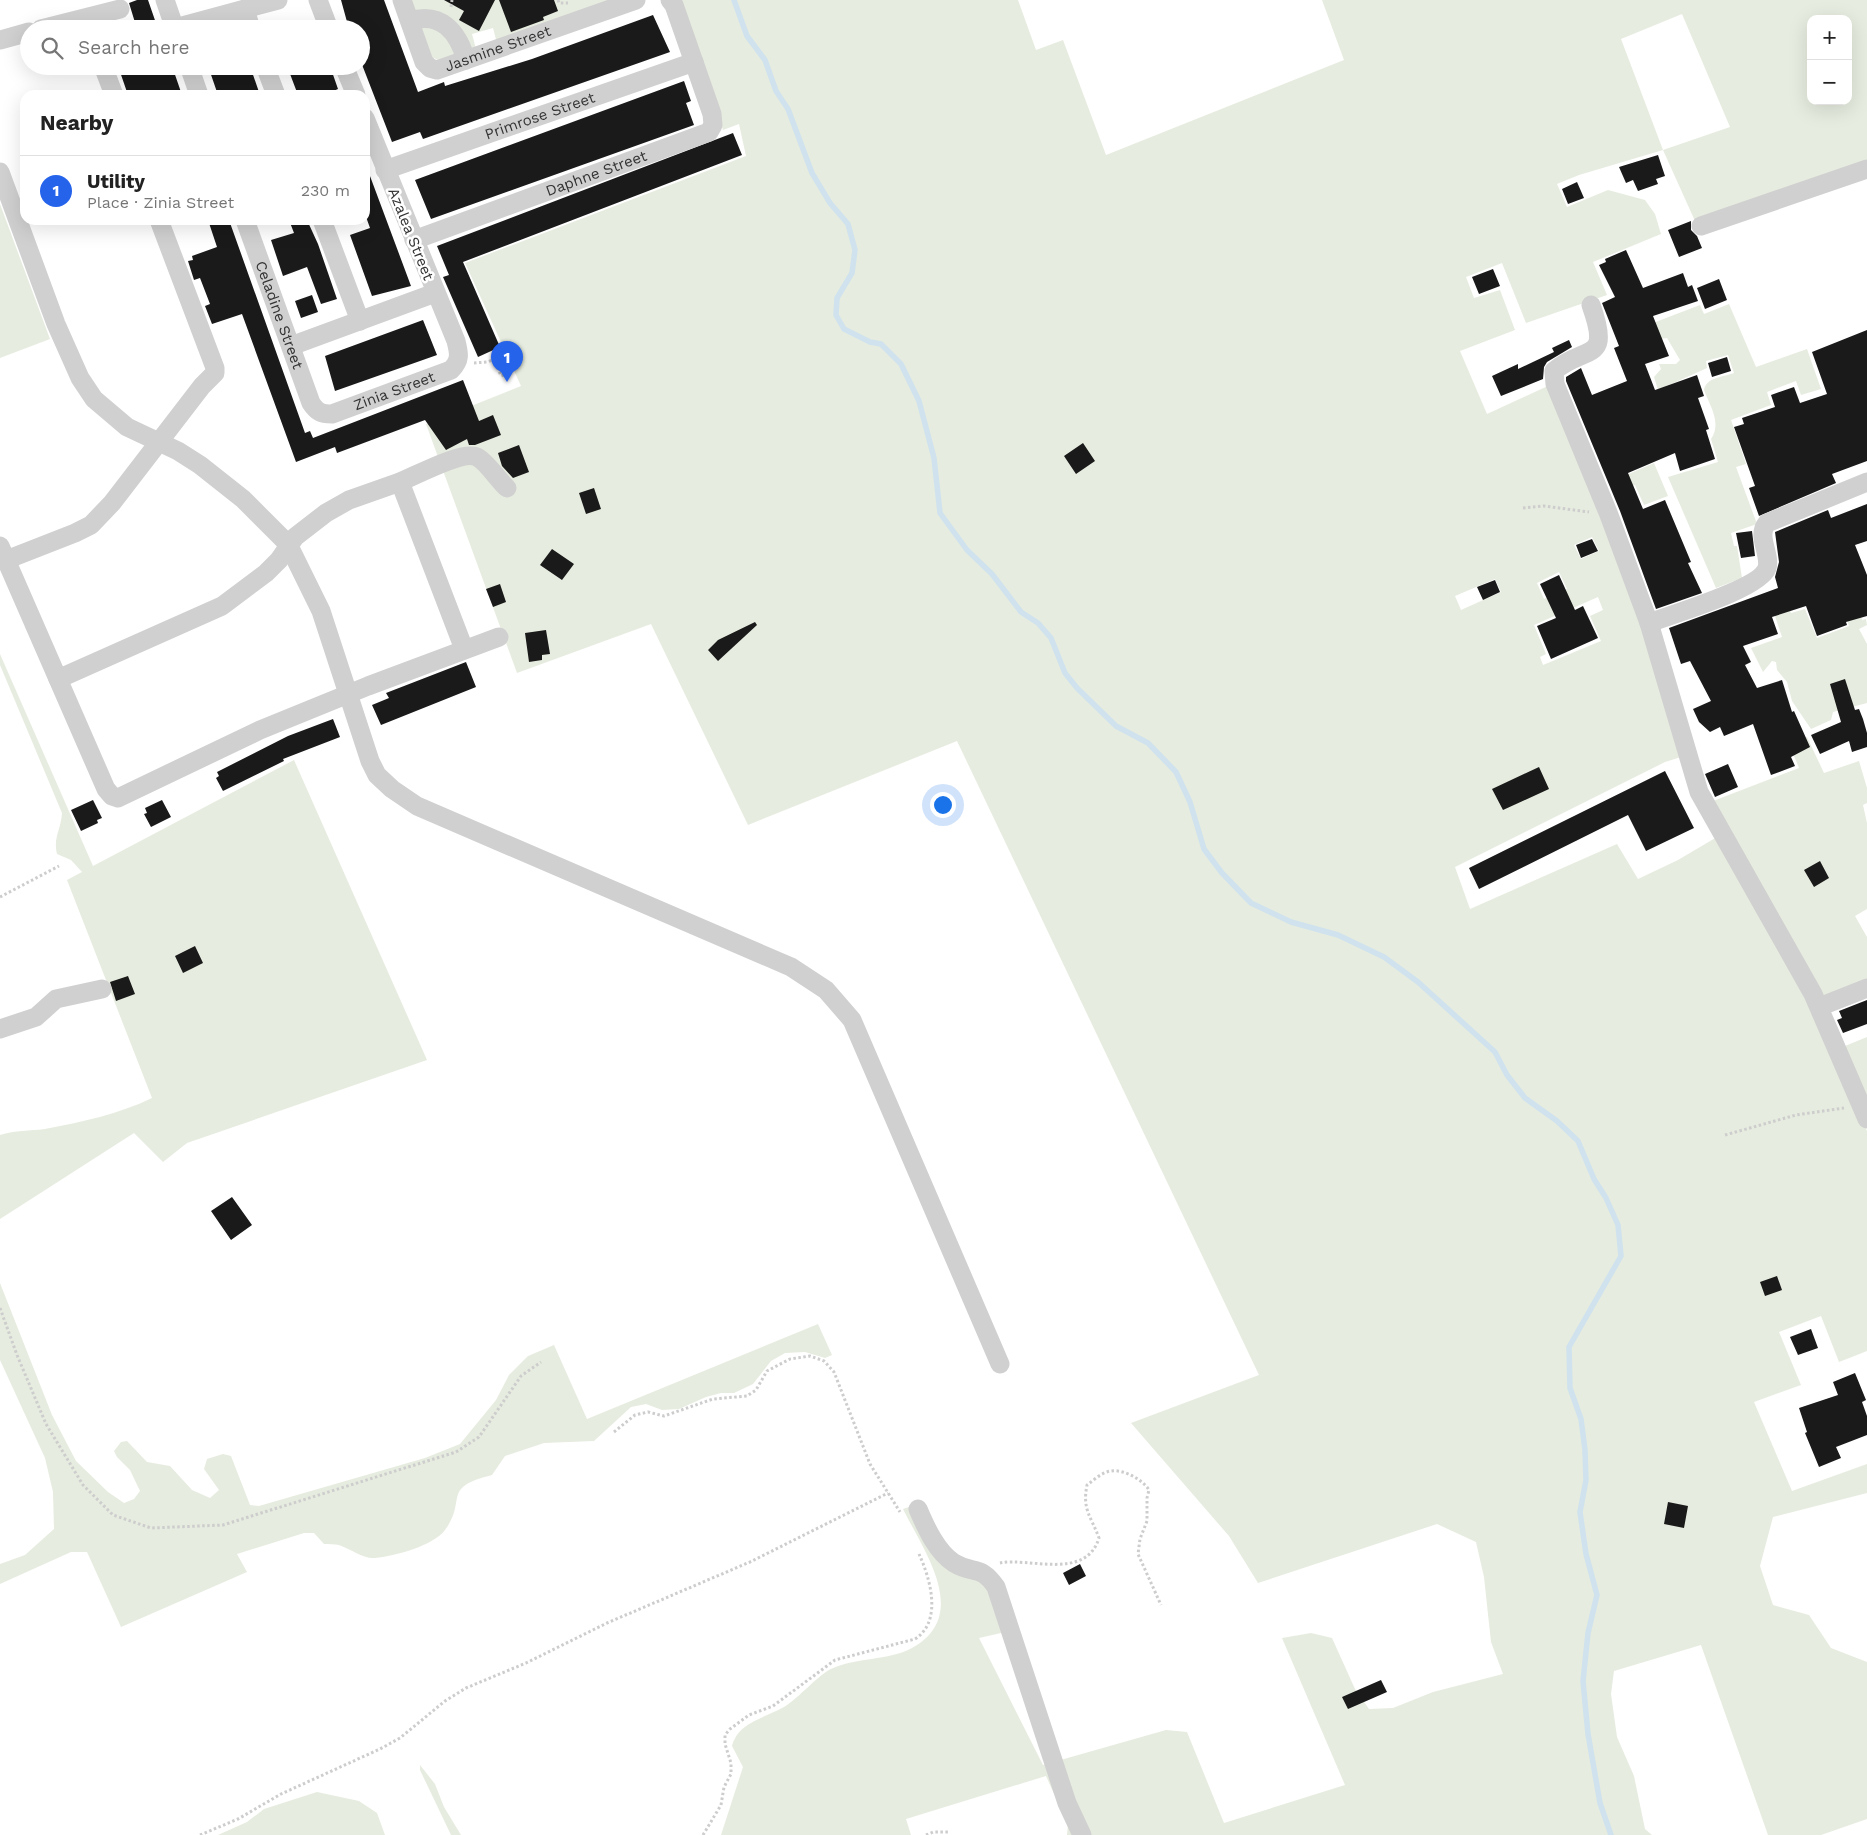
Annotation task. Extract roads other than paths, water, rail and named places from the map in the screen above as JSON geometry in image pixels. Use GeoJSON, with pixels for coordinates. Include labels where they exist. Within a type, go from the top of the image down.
{"type":"FeatureCollection","features":[{"type":"Feature","properties":{"kind":"street"},"geometry":{"type":"LineString","coordinates":[[165,0],[172,20]]}},
{"type":"Feature","properties":{"kind":"street"},"geometry":{"type":"LineString","coordinates":[[204,20],[278,0]]}},
{"type":"Feature","properties":{"kind":"street"},"geometry":{"type":"LineString","coordinates":[[318,0],[326,20]]}},
{"type":"Feature","properties":{"kind":"street","name":"Jasmine Street"},"geometry":{"type":"LineString","coordinates":[[402,0],[424,62],[430,68],[443,68],[636,0]]}},
{"type":"Feature","properties":{"kind":"street"},"geometry":{"type":"LineString","coordinates":[[670,0],[674,5],[694,62]]}},
{"type":"Feature","properties":{"kind":"street"},"geometry":{"type":"LineString","coordinates":[[95,20],[120,9]]}},
{"type":"Feature","properties":{"kind":"street"},"geometry":{"type":"LineString","coordinates":[[245,9],[249,20]]}},
{"type":"Feature","properties":{"kind":"street"},"geometry":{"type":"LineString","coordinates":[[410,21],[428,18],[452,30],[461,43],[466,60]]}},
{"type":"Feature","properties":{"kind":"street"},"geometry":{"type":"LineString","coordinates":[[0,40],[20,34]]}},
{"type":"Feature","properties":{"kind":"street","name":"Primrose Street"},"geometry":{"type":"LineString","coordinates":[[386,170],[694,62]]}},
{"type":"Feature","properties":{"kind":"street","name":"Daphne Street"},"geometry":{"type":"LineString","coordinates":[[414,240],[709,132],[714,121],[694,62]]}},
{"type":"Feature","properties":{"kind":"street"},"geometry":{"type":"LineString","coordinates":[[106,75],[112,90]]}},
{"type":"Feature","properties":{"kind":"street"},"geometry":{"type":"LineString","coordinates":[[192,75],[197,90]]}},
{"type":"Feature","properties":{"kind":"street"},"geometry":{"type":"LineString","coordinates":[[269,75],[274,90]]}},
{"type":"Feature","properties":{"kind":"street"},"geometry":{"type":"LineString","coordinates":[[348,75],[354,90]]}},
{"type":"Feature","properties":{"kind":"street","name":"Azalea Street"},"geometry":{"type":"LineString","coordinates":[[370,130],[435,293],[465,356]]}},
{"type":"Feature","properties":{"kind":"street"},"geometry":{"type":"LineString","coordinates":[[1701,226],[1867,169]]}},
{"type":"Feature","properties":{"kind":"street"},"geometry":{"type":"LineString","coordinates":[[0,172],[56,324],[80,378],[94,399],[118,421],[160,441],[200,465],[243,499],[288,544],[320,611],[370,760],[377,775],[392,790],[417,806],[791,967],[826,990],[852,1020],[1000,1364]]}},
{"type":"Feature","properties":{"kind":"street"},"geometry":{"type":"LineString","coordinates":[[161,225],[215,368],[214,376],[202,386],[104,512],[91,525],[3,553],[106,789],[112,796],[118,798],[228,745],[464,648],[499,637]]}},
{"type":"Feature","properties":{"kind":"street","name":"Celadine Street"},"geometry":{"type":"LineString","coordinates":[[247,225],[290,346],[316,410]]}},
{"type":"Feature","properties":{"kind":"street"},"geometry":{"type":"LineString","coordinates":[[324,225],[360,321]]}},
{"type":"Feature","properties":{"kind":"street"},"geometry":{"type":"LineString","coordinates":[[290,346],[435,293]]}},
{"type":"Feature","properties":{"kind":"street"},"geometry":{"type":"LineString","coordinates":[[1591,305],[1599,330],[1597,346],[1590,353],[1554,371],[1553,379],[1609,515],[1649,622],[1699,792],[1819,1007],[1864,1112]]}},
{"type":"Feature","properties":{"kind":"street","name":"Zinia Street"},"geometry":{"type":"LineString","coordinates":[[316,410],[322,414],[332,414],[451,370],[457,364],[459,357],[465,356]]}},
{"type":"Feature","properties":{"kind":"street"},"geometry":{"type":"LineString","coordinates":[[58,679],[222,606],[266,574],[279,560],[288,544],[338,505],[469,455],[476,456],[507,488]]}},
{"type":"Feature","properties":{"kind":"street"},"geometry":{"type":"LineString","coordinates":[[400,482],[464,648]]}},
{"type":"Feature","properties":{"kind":"street"},"geometry":{"type":"LineString","coordinates":[[1649,622],[1751,584],[1765,573],[1768,566],[1763,533],[1767,523],[1867,482]]}},
{"type":"Feature","properties":{"kind":"street"},"geometry":{"type":"LineString","coordinates":[[1819,1007],[1867,988]]}},
{"type":"Feature","properties":{"kind":"street"},"geometry":{"type":"LineString","coordinates":[[0,1028],[36,1017],[56,999],[102,989]]}},
{"type":"Feature","properties":{"kind":"street"},"geometry":{"type":"LineString","coordinates":[[910,1512],[926,1528],[948,1558],[955,1564],[988,1575],[996,1587],[1006,1610],[1067,1803],[1082,1835]]}},
{"type":"Feature","properties":{"kind":"waterway"},"geometry":{"type":"LineString","coordinates":[[734,0],[747,36],[765,60],[776,91],[788,109],[812,173],[830,203],[848,224],[855,250],[852,273],[837,298],[836,315],[844,329],[870,342],[881,344],[901,364],[919,401],[934,458],[940,513],[967,550],[992,574],[1021,612],[1038,623],[1051,638],[1065,673],[1077,688],[1116,726],[1148,743],[1176,772],[1190,802],[1204,849],[1222,873],[1251,903],[1291,922],[1338,935],[1384,957],[1418,982],[1495,1052],[1507,1075],[1525,1098],[1557,1121],[1578,1141],[1594,1179],[1606,1198],[1618,1225],[1621,1256],[1569,1347],[1570,1388],[1581,1419],[1585,1450],[1586,1480],[1580,1512],[1586,1554],[1597,1595],[1588,1633],[1583,1681],[1588,1734],[1600,1803],[1611,1835]]}},
{"type":"Feature","properties":{"kind":"place","name":"Utility"},"geometry":{"type":"Point","coordinates":[507,382]}}]}
